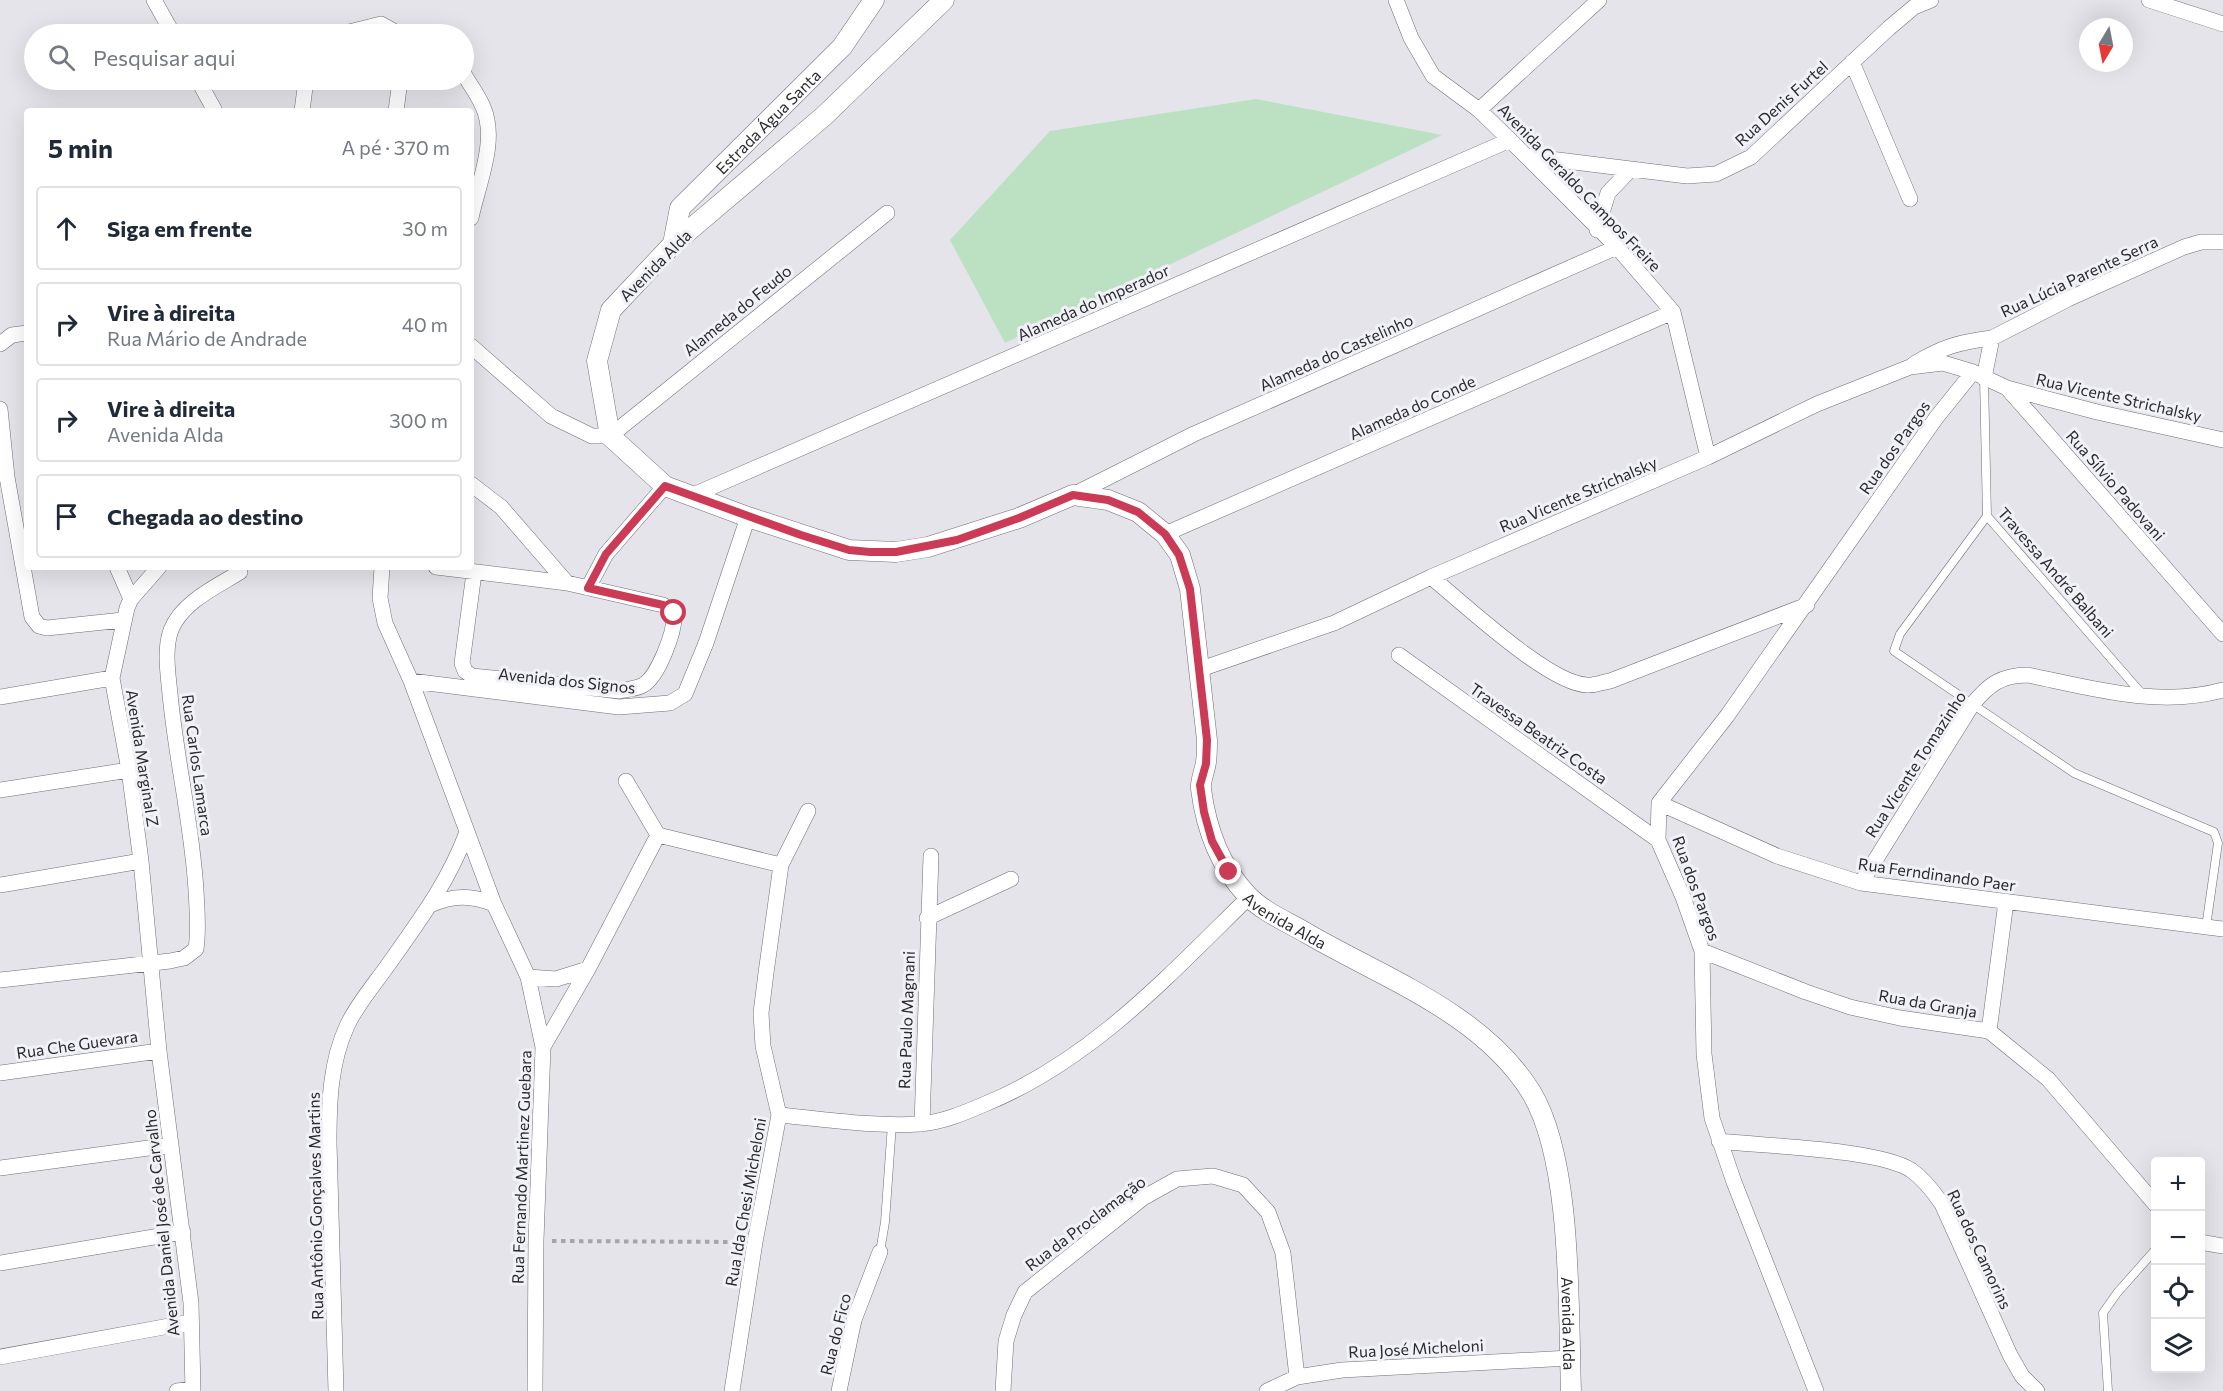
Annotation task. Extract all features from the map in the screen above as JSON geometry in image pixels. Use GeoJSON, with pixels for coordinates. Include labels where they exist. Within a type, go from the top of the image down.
{"type":"FeatureCollection","features":[{"type":"Feature","properties":{"kind":"street"},"geometry":{"type":"LineString","coordinates":[[155,0],[168,24]]}},
{"type":"Feature","properties":{"kind":"street","name":"Estrada Água Santa"},"geometry":{"type":"LineString","coordinates":[[673,244],[680,208],[842,47],[874,0]]}},
{"type":"Feature","properties":{"kind":"street","name":"Avenida Alda"},"geometry":{"type":"LineString","coordinates":[[610,436],[597,361],[611,310],[673,244],[824,116],[944,0]]}},
{"type":"Feature","properties":{"kind":"street","name":"Avenida Geraldo Campos Freire"},"geometry":{"type":"LineString","coordinates":[[1396,0],[1411,38],[1433,76],[1479,110],[1510,140],[1597,230],[1617,247],[1673,312],[1708,457]]}},
{"type":"Feature","properties":{"kind":"street"},"geometry":{"type":"LineString","coordinates":[[1479,110],[1599,0]]}},
{"type":"Feature","properties":{"kind":"street","name":"Rua Denis Furtel"},"geometry":{"type":"LineString","coordinates":[[1526,156],[1687,176],[1716,174],[1751,157],[1914,7],[1931,0]]}},
{"type":"Feature","properties":{"kind":"street"},"geometry":{"type":"LineString","coordinates":[[2149,0],[2223,24]]}},
{"type":"Feature","properties":{"kind":"street"},"geometry":{"type":"LineString","coordinates":[[1852,62],[1910,199]]}},
{"type":"Feature","properties":{"kind":"street"},"geometry":{"type":"LineString","coordinates":[[203,90],[213,108]]}},
{"type":"Feature","properties":{"kind":"street"},"geometry":{"type":"LineString","coordinates":[[302,108],[305,90]]}},
{"type":"Feature","properties":{"kind":"street"},"geometry":{"type":"LineString","coordinates":[[396,108],[399,90]]}},
{"type":"Feature","properties":{"kind":"street"},"geometry":{"type":"LineString","coordinates":[[474,90],[483,105],[487,125],[486,158],[474,206]]}},
{"type":"Feature","properties":{"kind":"street","name":"Alameda do Imperador"},"geometry":{"type":"LineString","coordinates":[[691,496],[1510,140]]}},
{"type":"Feature","properties":{"kind":"street"},"geometry":{"type":"LineString","coordinates":[[1597,230],[1608,193],[1632,169]]}},
{"type":"Feature","properties":{"kind":"street","name":"Alameda do Feudo"},"geometry":{"type":"LineString","coordinates":[[610,436],[887,213]]}},
{"type":"Feature","properties":{"kind":"street","name":"Rua Lúcia Parente Serra"},"geometry":{"type":"LineString","coordinates":[[1978,375],[1992,338],[2068,299],[2184,247],[2201,242],[2223,242]]}},
{"type":"Feature","properties":{"kind":"street","name":"Alameda do Castelinho"},"geometry":{"type":"LineString","coordinates":[[1073,495],[1194,434],[1617,247]]}},
{"type":"Feature","properties":{"kind":"street","name":"Alameda do Conde"},"geometry":{"type":"LineString","coordinates":[[1165,534],[1673,312]]}},
{"type":"Feature","properties":{"kind":"street"},"geometry":{"type":"LineString","coordinates":[[0,344],[12,336],[24,334]]}},
{"type":"Feature","properties":{"kind":"street"},"geometry":{"type":"LineString","coordinates":[[1910,367],[1941,348],[1964,341],[1992,338]]}},
{"type":"Feature","properties":{"kind":"street"},"geometry":{"type":"LineString","coordinates":[[474,349],[551,416],[592,436],[610,436],[665,486],[748,517],[849,550],[896,552],[957,540],[1019,518],[1073,495]]}},
{"type":"Feature","properties":{"kind":"street","name":"Rua Vicente Strichalsky"},"geometry":{"type":"LineString","coordinates":[[1198,670],[1334,623],[1431,577],[1708,457],[1817,404],[1910,367],[1943,363],[1978,375]]}},
{"type":"Feature","properties":{"kind":"street","name":"Rua Sílvio Padovani"},"geometry":{"type":"LineString","coordinates":[[1978,375],[2007,388],[2223,634]]}},
{"type":"Feature","properties":{"kind":"street","name":"Rua dos Pargos"},"geometry":{"type":"LineString","coordinates":[[1816,1391],[1719,1141],[1706,1087],[1702,951],[1683,897],[1658,840],[1659,803],[1727,716],[1807,605],[1936,418],[1978,375]]}},
{"type":"Feature","properties":{"kind":"street","name":"Rua Vicente Strichalsky"},"geometry":{"type":"LineString","coordinates":[[2007,388],[2097,412],[2223,440]]}},
{"type":"Feature","properties":{"kind":"street"},"geometry":{"type":"LineString","coordinates":[[0,409],[7,477],[32,617],[39,626],[47,628],[123,620]]}},
{"type":"Feature","properties":{"kind":"street"},"geometry":{"type":"LineString","coordinates":[[474,486],[501,507],[567,583]]}},
{"type":"Feature","properties":{"kind":"street"},"geometry":{"type":"LineString","coordinates":[[588,588],[606,554],[665,486]]}},
{"type":"Feature","properties":{"kind":"street","name":"Avenida Alda"},"geometry":{"type":"LineString","coordinates":[[1073,495],[1108,500],[1138,512],[1165,534],[1179,555],[1190,589],[1207,740],[1206,764],[1200,785],[1204,812],[1219,856],[1249,897],[1319,940],[1428,998],[1491,1045],[1520,1076],[1543,1115],[1554,1150],[1565,1236],[1571,1391]]}},
{"type":"Feature","properties":{"kind":"street","name":"Avenida dos Signos"},"geometry":{"type":"LineString","coordinates":[[411,681],[619,706],[670,703],[685,694],[706,643],[748,517]]}},
{"type":"Feature","properties":{"kind":"street"},"geometry":{"type":"LineString","coordinates":[[118,570],[131,600]]}},
{"type":"Feature","properties":{"kind":"street","name":"Avenida Marginal Z"},"geometry":{"type":"LineString","coordinates":[[141,861],[129,770],[112,678],[123,620],[131,600],[156,570]]}},
{"type":"Feature","properties":{"kind":"street"},"geometry":{"type":"LineString","coordinates":[[382,570],[380,598],[385,623],[411,681]]}},
{"type":"Feature","properties":{"kind":"street"},"geometry":{"type":"LineString","coordinates":[[455,570],[567,583],[663,605],[674,613],[675,624],[659,665],[644,685],[620,691],[472,676],[465,671],[462,663],[474,573]]}},
{"type":"Feature","properties":{"kind":"street","name":"Rua Carlos Lamarca"},"geometry":{"type":"LineString","coordinates":[[152,963],[184,958],[196,949],[199,932],[194,863],[167,659],[171,630],[184,610],[204,594],[240,572]]}},
{"type":"Feature","properties":{"kind":"street"},"geometry":{"type":"LineString","coordinates":[[1431,577],[1538,663],[1566,680],[1587,686],[1610,681],[1807,605]]}},
{"type":"Feature","properties":{"kind":"street","name":"Travessa Beatriz Costa"},"geometry":{"type":"LineString","coordinates":[[1399,655],[1658,840]]}},
{"type":"Feature","properties":{"kind":"street","name":"Rua Vicente Tomazinho"},"geometry":{"type":"LineString","coordinates":[[1861,883],[1972,705],[1986,688],[2011,675],[2028,675],[2145,697],[2197,696],[2223,690]]}},
{"type":"Feature","properties":{"kind":"street"},"geometry":{"type":"LineString","coordinates":[[0,697],[112,678]]}},
{"type":"Feature","properties":{"kind":"street","name":"Rua Fernando Martinez Guebara"},"geometry":{"type":"LineString","coordinates":[[411,681],[494,904],[528,977],[543,1047],[536,1240],[535,1391]]}},
{"type":"Feature","properties":{"kind":"street"},"geometry":{"type":"LineString","coordinates":[[0,790],[129,770]]}},
{"type":"Feature","properties":{"kind":"street"},"geometry":{"type":"LineString","coordinates":[[626,781],[658,835],[781,866]]}},
{"type":"Feature","properties":{"kind":"street","name":"Rua Ferndinando Paer"},"geometry":{"type":"LineString","coordinates":[[1659,803],[1777,856],[1861,883],[2223,929]]}},
{"type":"Feature","properties":{"kind":"street","name":"Rua Ida Chesi Micheloni"},"geometry":{"type":"LineString","coordinates":[[732,1391],[755,1242],[779,1115],[764,1046],[761,1013],[781,866],[808,811]]}},
{"type":"Feature","properties":{"kind":"street","name":"Rua Antônio Gonçalves Martins"},"geometry":{"type":"LineString","coordinates":[[336,1391],[329,1133],[329,1103],[333,1067],[347,1027],[357,1009],[454,867],[467,832]]}},
{"type":"Feature","properties":{"kind":"street"},"geometry":{"type":"LineString","coordinates":[[543,1047],[588,969],[658,835]]}},
{"type":"Feature","properties":{"kind":"street","name":"Rua Paulo Magnani"},"geometry":{"type":"LineString","coordinates":[[922,1124],[927,918],[931,856]]}},
{"type":"Feature","properties":{"kind":"street"},"geometry":{"type":"LineString","coordinates":[[0,885],[141,861],[159,1051]]}},
{"type":"Feature","properties":{"kind":"street"},"geometry":{"type":"LineString","coordinates":[[927,918],[1011,879]]}},
{"type":"Feature","properties":{"kind":"street"},"geometry":{"type":"LineString","coordinates":[[430,905],[460,896],[474,896],[494,904]]}},
{"type":"Feature","properties":{"kind":"street"},"geometry":{"type":"LineString","coordinates":[[779,1115],[892,1124],[922,1124],[954,1117],[1007,1095],[1093,1043],[1129,1014],[1249,897]]}},
{"type":"Feature","properties":{"kind":"street"},"geometry":{"type":"LineString","coordinates":[[1989,1031],[2006,902]]}},
{"type":"Feature","properties":{"kind":"street","name":"Rua da Granja"},"geometry":{"type":"LineString","coordinates":[[1702,951],[1784,984],[1850,1006],[1900,1018],[1989,1031],[2048,1079],[2151,1199]]}},
{"type":"Feature","properties":{"kind":"street"},"geometry":{"type":"LineString","coordinates":[[0,980],[152,963]]}},
{"type":"Feature","properties":{"kind":"street"},"geometry":{"type":"LineString","coordinates":[[528,977],[556,979],[588,969]]}},
{"type":"Feature","properties":{"kind":"street","name":"Rua Che Guevara"},"geometry":{"type":"LineString","coordinates":[[0,1073],[159,1051]]}},
{"type":"Feature","properties":{"kind":"street","name":"Avenida Daniel José de Carvalho"},"geometry":{"type":"LineString","coordinates":[[159,1051],[183,1232],[191,1322],[193,1390]]}},
{"type":"Feature","properties":{"kind":"street","name":"Rua dos Camorins"},"geometry":{"type":"LineString","coordinates":[[1719,1141],[1862,1156],[1911,1170],[1929,1185],[1942,1204],[2010,1355],[2022,1376],[2037,1391]]}},
{"type":"Feature","properties":{"kind":"street"},"geometry":{"type":"LineString","coordinates":[[0,1168],[171,1144]]}},
{"type":"Feature","properties":{"kind":"street","name":"Rua da Proclamação"},"geometry":{"type":"LineString","coordinates":[[1003,1391],[1006,1341],[1014,1315],[1025,1292],[1143,1198],[1177,1179],[1213,1176],[1243,1185],[1268,1212],[1283,1253],[1297,1377]]}},
{"type":"Feature","properties":{"kind":"street"},"geometry":{"type":"LineString","coordinates":[[0,1263],[183,1232]]}},
{"type":"Feature","properties":{"kind":"street"},"geometry":{"type":"LineString","coordinates":[[2205,1243],[2223,1246]]}},
{"type":"Feature","properties":{"kind":"street","name":"Rua do Fico"},"geometry":{"type":"LineString","coordinates":[[839,1391],[854,1320],[880,1252]]}},
{"type":"Feature","properties":{"kind":"street"},"geometry":{"type":"LineString","coordinates":[[0,1357],[191,1322]]}},
{"type":"Feature","properties":{"kind":"street","name":"Rua José Micheloni"},"geometry":{"type":"LineString","coordinates":[[1267,1391],[1297,1377],[1342,1370],[1570,1358]]}},
{"type":"Feature","properties":{"kind":"street"},"geometry":{"type":"LineString","coordinates":[[177,1391],[193,1390]]}},
{"type":"Feature","properties":{"kind":"lane","name":"Travessa André Balbani"},"geometry":{"type":"LineString","coordinates":[[1978,375],[1987,516],[2145,697]]}},
{"type":"Feature","properties":{"kind":"lane"},"geometry":{"type":"LineString","coordinates":[[1987,516],[1900,634],[1893,647],[1897,654],[2074,773],[2214,832],[2218,843],[2206,927]]}},
{"type":"Feature","properties":{"kind":"lane"},"geometry":{"type":"LineString","coordinates":[[880,1252],[885,1222],[892,1124]]}},
{"type":"Feature","properties":{"kind":"lane"},"geometry":{"type":"LineString","coordinates":[[2108,1391],[2103,1313],[2116,1293],[2151,1254]]}},
{"type":"Feature","properties":{"kind":"path"},"geometry":{"type":"LineString","coordinates":[[536,1240],[755,1242]]}},
{"type":"Feature","properties":{"kind":"green space"},"geometry":{"type":"Polygon","coordinates":[[[1256,99],[1442,135],[1005,343],[950,240],[1050,131],[1256,99]]]}},
{"type":"Feature","properties":{"kind":"route"},"geometry":{"type":"LineString","coordinates":[[674,613],[663,605],[588,588],[606,554],[665,486],[801,535],[849,550],[870,552],[896,552],[957,540],[1019,518],[1073,495],[1108,500],[1138,512],[1165,534],[1179,555],[1190,589],[1207,740],[1206,764],[1200,785],[1212,841],[1229,872]]}}]}
